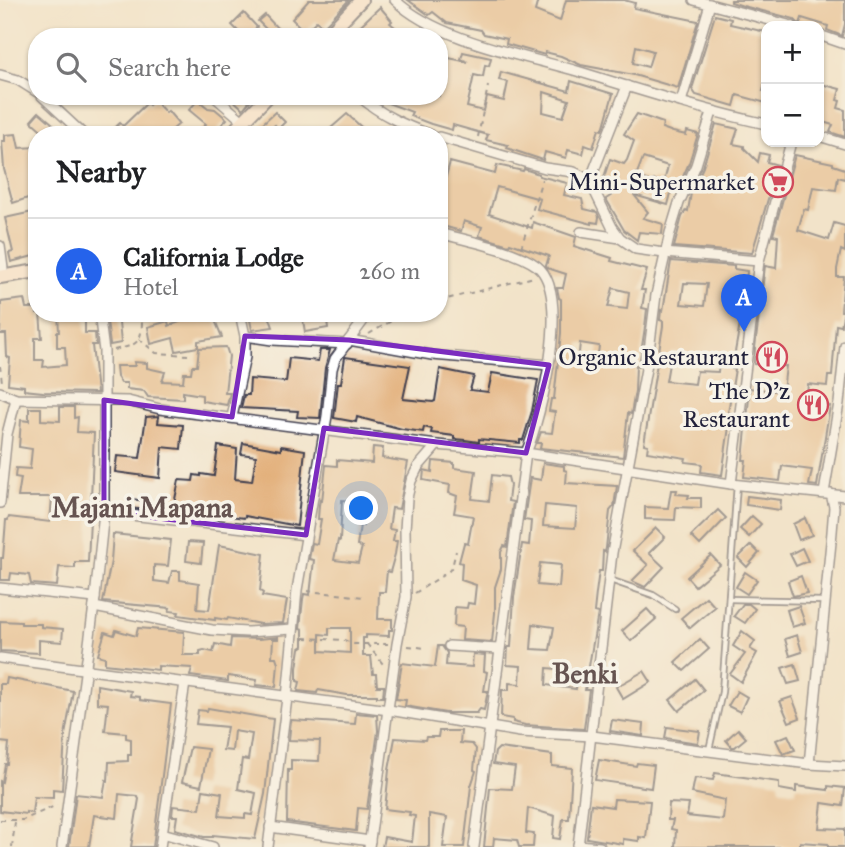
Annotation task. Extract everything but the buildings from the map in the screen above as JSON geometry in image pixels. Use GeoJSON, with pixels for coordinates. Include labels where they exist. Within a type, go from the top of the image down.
{"type":"FeatureCollection","features":[{"type":"Feature","properties":{"kind":"main road"},"geometry":{"type":"LineString","coordinates":[[335,28],[361,0]]}},
{"type":"Feature","properties":{"kind":"main road"},"geometry":{"type":"LineString","coordinates":[[239,126],[259,105]]}},
{"type":"Feature","properties":{"kind":"main road"},"geometry":{"type":"LineString","coordinates":[[2,277],[28,273]]}},
{"type":"Feature","properties":{"kind":"street"},"geometry":{"type":"LineString","coordinates":[[395,0],[418,20],[438,28]]}},
{"type":"Feature","properties":{"kind":"street"},"geometry":{"type":"LineString","coordinates":[[694,0],[773,21]]}},
{"type":"Feature","properties":{"kind":"street"},"geometry":{"type":"LineString","coordinates":[[681,102],[710,4]]}},
{"type":"Feature","properties":{"kind":"street"},"geometry":{"type":"LineString","coordinates":[[448,32],[712,112],[761,123]]}},
{"type":"Feature","properties":{"kind":"street"},"geometry":{"type":"LineString","coordinates":[[824,37],[845,44]]}},
{"type":"Feature","properties":{"kind":"street"},"geometry":{"type":"LineString","coordinates":[[0,75],[18,79],[28,86]]}},
{"type":"Feature","properties":{"kind":"street"},"geometry":{"type":"LineString","coordinates":[[589,183],[627,86]]}},
{"type":"Feature","properties":{"kind":"street"},"geometry":{"type":"LineString","coordinates":[[52,105],[74,126]]}},
{"type":"Feature","properties":{"kind":"street"},"geometry":{"type":"LineString","coordinates":[[223,105],[244,126]]}},
{"type":"Feature","properties":{"kind":"street"},"geometry":{"type":"LineString","coordinates":[[370,105],[392,120],[408,126]]}},
{"type":"Feature","properties":{"kind":"street"},"geometry":{"type":"LineString","coordinates":[[600,847],[578,846],[610,580],[664,253],[712,112]]}},
{"type":"Feature","properties":{"kind":"street"},"geometry":{"type":"LineString","coordinates":[[824,138],[845,144]]}},
{"type":"Feature","properties":{"kind":"street"},"geometry":{"type":"LineString","coordinates":[[448,140],[545,168],[575,172],[589,183],[620,238]]}},
{"type":"Feature","properties":{"kind":"street"},"geometry":{"type":"LineString","coordinates":[[734,484],[759,261],[790,147]]}},
{"type":"Feature","properties":{"kind":"street"},"geometry":{"type":"LineString","coordinates":[[581,232],[620,238],[636,249],[759,261]]}},
{"type":"Feature","properties":{"kind":"street"},"geometry":{"type":"LineString","coordinates":[[448,236],[518,256],[536,265],[545,275],[552,298],[549,365],[538,420],[526,453],[474,847]]}},
{"type":"Feature","properties":{"kind":"street"},"geometry":{"type":"LineString","coordinates":[[0,246],[2,277]]}},
{"type":"Feature","properties":{"kind":"street"},"geometry":{"type":"LineString","coordinates":[[62,847],[95,603],[104,512],[104,351],[100,322]]}},
{"type":"Feature","properties":{"kind":"street"},"geometry":{"type":"LineString","coordinates":[[232,417],[245,357],[242,322]]}},
{"type":"Feature","properties":{"kind":"street"},"geometry":{"type":"LineString","coordinates":[[268,847],[287,698],[297,590],[335,359],[351,342],[363,322]]}},
{"type":"Feature","properties":{"kind":"street"},"geometry":{"type":"LineString","coordinates":[[245,336],[272,341],[351,342],[432,355],[549,365]]}},
{"type":"Feature","properties":{"kind":"street"},"geometry":{"type":"LineString","coordinates":[[809,764],[816,717],[834,507],[828,494],[845,345]]}},
{"type":"Feature","properties":{"kind":"street"},"geometry":{"type":"LineString","coordinates":[[2,393],[16,399],[128,401],[159,408],[526,453],[734,484],[845,496]]}},
{"type":"Feature","properties":{"kind":"street"},"geometry":{"type":"LineString","coordinates":[[0,503],[7,434],[16,399]]}},
{"type":"Feature","properties":{"kind":"street"},"geometry":{"type":"LineString","coordinates":[[270,827],[370,844],[397,644],[406,597],[407,498],[418,467],[437,444]]}},
{"type":"Feature","properties":{"kind":"street"},"geometry":{"type":"LineString","coordinates":[[104,512],[306,535]]}},
{"type":"Feature","properties":{"kind":"street"},"geometry":{"type":"LineString","coordinates":[[0,589],[95,603],[212,630],[293,633]]}},
{"type":"Feature","properties":{"kind":"street"},"geometry":{"type":"LineString","coordinates":[[449,646],[499,649]]}},
{"type":"Feature","properties":{"kind":"street"},"geometry":{"type":"LineString","coordinates":[[0,658],[389,710],[520,732],[592,736],[809,764],[845,766]]}},
{"type":"Feature","properties":{"kind":"street"},"geometry":{"type":"LineString","coordinates":[[160,847],[186,683]]}},
{"type":"Feature","properties":{"kind":"street"},"geometry":{"type":"LineString","coordinates":[[162,833],[213,847]]}},
{"type":"Feature","properties":{"kind":"lane"},"geometry":{"type":"LineString","coordinates":[[709,750],[721,702],[734,484]]}},
{"type":"Feature","properties":{"kind":"lane"},"geometry":{"type":"LineString","coordinates":[[610,580],[653,596],[675,609]]}},
{"type":"Feature","properties":{"kind":"lane"},"geometry":{"type":"LineString","coordinates":[[729,599],[825,601]]}},
{"type":"Feature","properties":{"kind":"path"},"geometry":{"type":"LineString","coordinates":[[477,148],[488,86]]}},
{"type":"Feature","properties":{"kind":"path"},"geometry":{"type":"LineString","coordinates":[[518,256],[545,168]]}},
{"type":"Feature","properties":{"kind":"path"},"geometry":{"type":"LineString","coordinates":[[448,299],[545,275]]}},
{"type":"Feature","properties":{"kind":"path"},"geometry":{"type":"LineString","coordinates":[[104,351],[131,347],[139,339],[142,322]]}},
{"type":"Feature","properties":{"kind":"path"},"geometry":{"type":"LineString","coordinates":[[351,342],[388,322]]}},
{"type":"Feature","properties":{"kind":"path"},"geometry":{"type":"LineString","coordinates":[[139,339],[156,353],[188,355]]}},
{"type":"Feature","properties":{"kind":"path"},"geometry":{"type":"LineString","coordinates":[[0,366],[2,393]]}},
{"type":"Feature","properties":{"kind":"path"},"geometry":{"type":"LineString","coordinates":[[406,597],[442,577],[452,567],[456,551]]}},
{"type":"Feature","properties":{"kind":"path"},"geometry":{"type":"LineString","coordinates":[[297,590],[365,597]]}},
{"type":"Feature","properties":{"kind":"path"},"geometry":{"type":"LineString","coordinates":[[293,633],[354,643],[426,648]]}},
{"type":"Feature","properties":{"kind":"path"},"geometry":{"type":"LineString","coordinates":[[366,643],[393,677]]}},
{"type":"Feature","properties":{"kind":"path"},"geometry":{"type":"LineString","coordinates":[[0,820],[31,818],[55,805],[68,802]]}},
{"type":"Feature","properties":{"kind":"path"},"geometry":{"type":"LineString","coordinates":[[12,847],[16,821]]}},
{"type":"Feature","properties":{"kind":"highlighted area"},"geometry":{"type":"Polygon","coordinates":[[[245,336],[349,340],[549,365],[526,453],[324,428],[306,535],[104,512],[104,400],[232,417],[245,336]]]}},
{"type":"Feature","properties":{"kind":"place","name":"Mini-Supermarket"},"geometry":{"type":"Point","coordinates":[778,182]}},
{"type":"Feature","properties":{"kind":"place","name":"California Lodge"},"geometry":{"type":"Point","coordinates":[744,332]}},
{"type":"Feature","properties":{"kind":"place","name":"Organic Restaurant"},"geometry":{"type":"Point","coordinates":[772,357]}},
{"type":"Feature","properties":{"kind":"place","name":"The D'z Restaurant"},"geometry":{"type":"Point","coordinates":[813,405]}},
{"type":"Feature","properties":{"kind":"district","name":"Majani Mapana"},"geometry":{"type":"Point","coordinates":[142,507]}},
{"type":"Feature","properties":{"kind":"district","name":"Benki"},"geometry":{"type":"Point","coordinates":[585,673]}}]}
